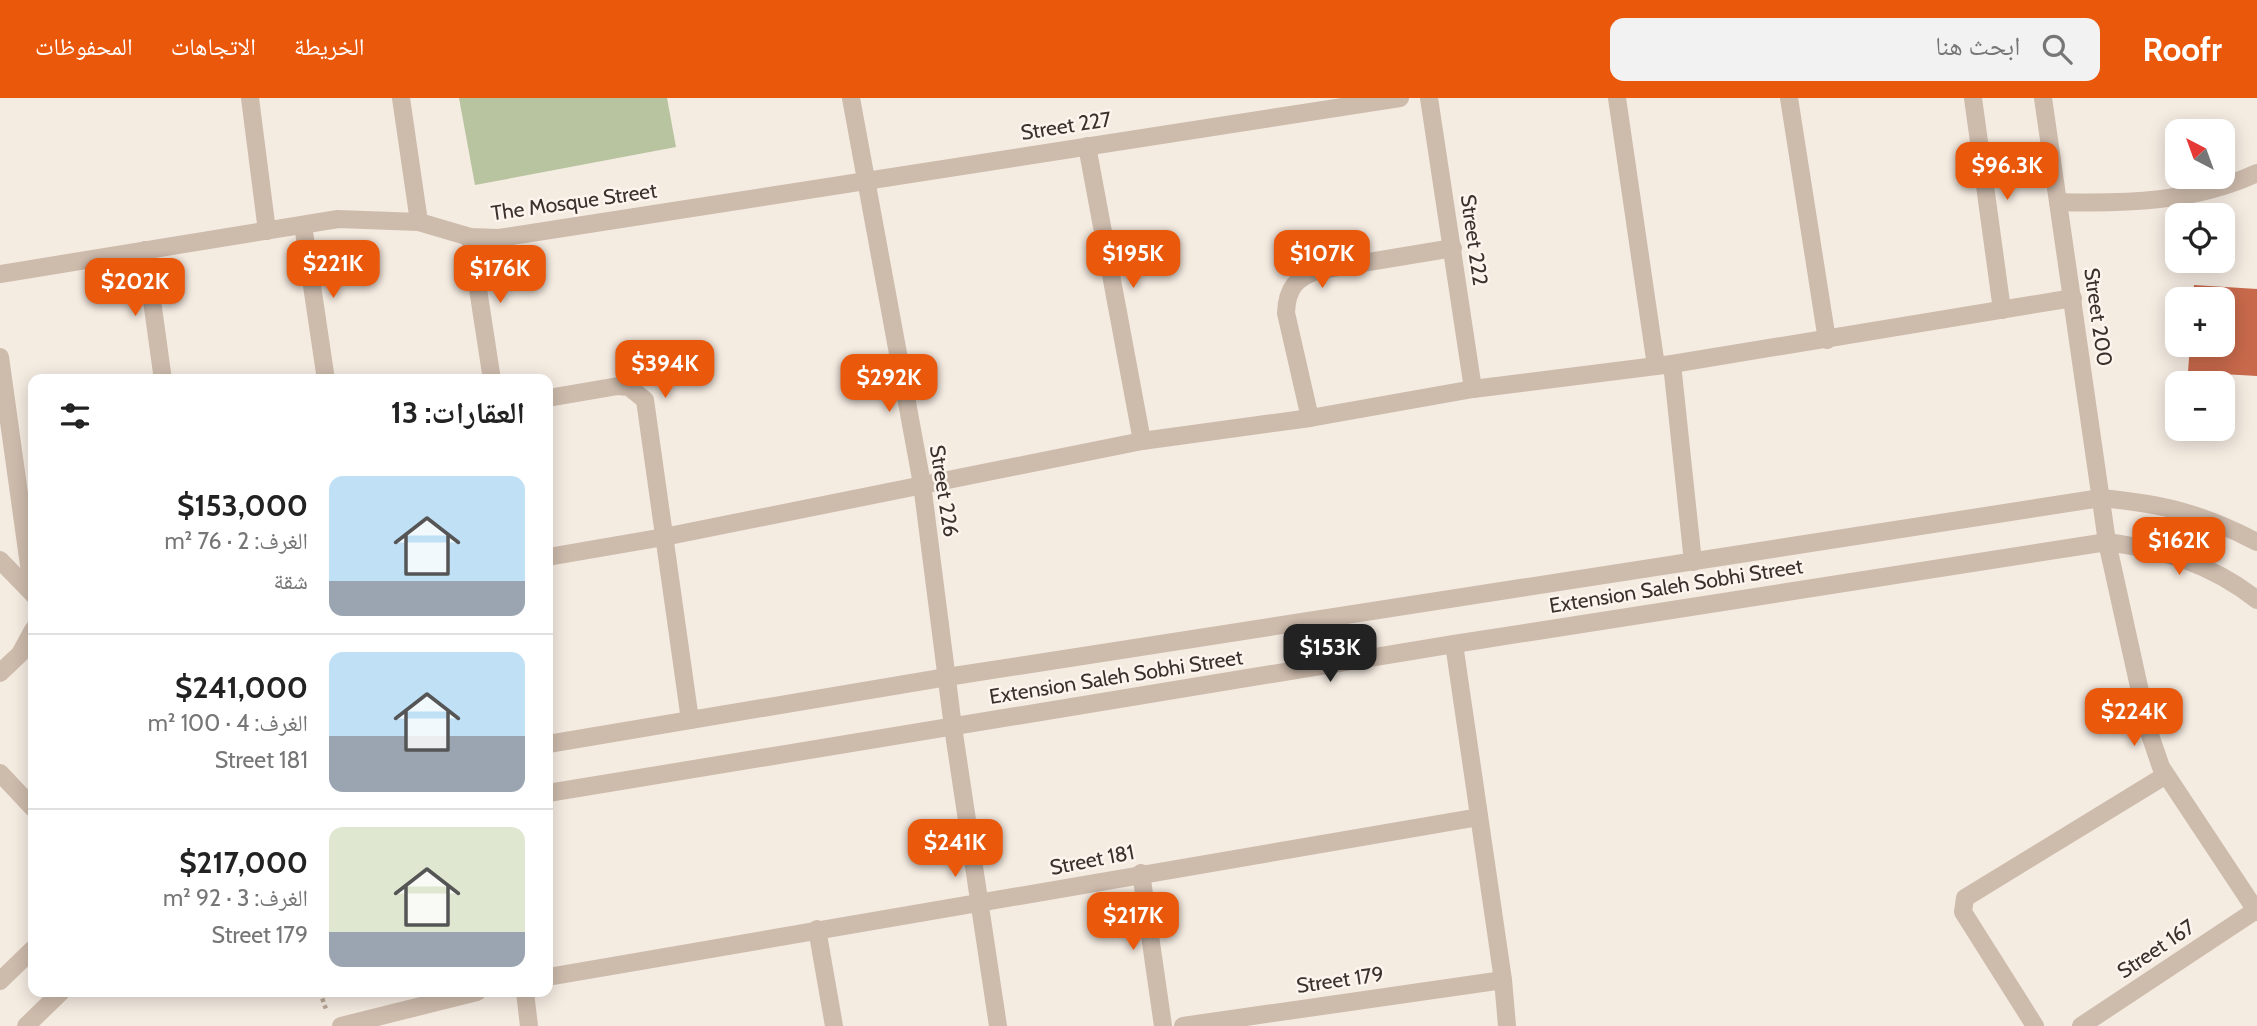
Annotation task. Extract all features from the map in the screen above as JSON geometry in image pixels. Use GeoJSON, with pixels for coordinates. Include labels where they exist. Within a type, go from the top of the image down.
{"type":"FeatureCollection","features":[{"type":"Feature","properties":{"kind":"street"},"geometry":{"type":"LineString","coordinates":[[250,98],[267,231]]}},
{"type":"Feature","properties":{"kind":"street"},"geometry":{"type":"LineString","coordinates":[[401,98],[419,222]]}},
{"type":"Feature","properties":{"kind":"street","name":"Street 226"},"geometry":{"type":"LineString","coordinates":[[851,98],[922,484],[953,727],[998,1026]]}},
{"type":"Feature","properties":{"kind":"street","name":"Street 227"},"geometry":{"type":"LineString","coordinates":[[865,183],[1400,98]]}},
{"type":"Feature","properties":{"kind":"street","name":"Street 222"},"geometry":{"type":"LineString","coordinates":[[1429,98],[1473,389]]}},
{"type":"Feature","properties":{"kind":"street"},"geometry":{"type":"LineString","coordinates":[[1616,98],[1664,365],[1693,562]]}},
{"type":"Feature","properties":{"kind":"street"},"geometry":{"type":"LineString","coordinates":[[1789,98],[1827,340]]}},
{"type":"Feature","properties":{"kind":"street"},"geometry":{"type":"LineString","coordinates":[[1973,98],[2003,310]]}},
{"type":"Feature","properties":{"kind":"street","name":"Street 200"},"geometry":{"type":"LineString","coordinates":[[2043,98],[2107,542],[2149,732],[2166,775],[2256,911]]}},
{"type":"Feature","properties":{"kind":"street"},"geometry":{"type":"LineString","coordinates":[[1087,146],[1142,441]]}},
{"type":"Feature","properties":{"kind":"street"},"geometry":{"type":"LineString","coordinates":[[2058,202],[2118,204],[2184,196],[2257,173]]}},
{"type":"Feature","properties":{"kind":"street","name":"The Mosque Street"},"geometry":{"type":"LineString","coordinates":[[0,274],[303,225],[366,218],[419,222],[444,232],[470,237],[499,238],[865,183]]}},
{"type":"Feature","properties":{"kind":"street"},"geometry":{"type":"LineString","coordinates":[[303,225],[325,374]]}},
{"type":"Feature","properties":{"kind":"street"},"geometry":{"type":"LineString","coordinates":[[470,237],[491,374]]}},
{"type":"Feature","properties":{"kind":"street"},"geometry":{"type":"LineString","coordinates":[[1310,418],[1286,313],[1286,298],[1293,284],[1306,274],[1320,270],[1453,248]]}},
{"type":"Feature","properties":{"kind":"street"},"geometry":{"type":"LineString","coordinates":[[145,250],[162,374]]}},
{"type":"Feature","properties":{"kind":"street"},"geometry":{"type":"LineString","coordinates":[[553,556],[664,537],[1142,441],[1310,418],[1473,389],[1664,365],[1827,340],[2073,298]]}},
{"type":"Feature","properties":{"kind":"street"},"geometry":{"type":"LineString","coordinates":[[0,357],[25,479],[28,522]]}},
{"type":"Feature","properties":{"kind":"street"},"geometry":{"type":"LineString","coordinates":[[553,397],[618,386],[629,387],[645,400],[690,720]]}},
{"type":"Feature","properties":{"kind":"street","name":"Extension Saleh Sobhi Street"},"geometry":{"type":"LineString","coordinates":[[553,743],[947,677],[2101,498],[2158,503],[2212,519],[2257,542]]}},
{"type":"Feature","properties":{"kind":"street","name":"Extension Saleh Sobhi Street"},"geometry":{"type":"LineString","coordinates":[[553,792],[1454,644],[2107,542],[2153,548],[2196,562],[2236,584],[2257,600]]}},
{"type":"Feature","properties":{"kind":"street"},"geometry":{"type":"LineString","coordinates":[[0,560],[28,589]]}},
{"type":"Feature","properties":{"kind":"street"},"geometry":{"type":"LineString","coordinates":[[0,673],[20,654],[28,639]]}},
{"type":"Feature","properties":{"kind":"street"},"geometry":{"type":"LineString","coordinates":[[1454,644],[1503,979],[1507,1026]]}},
{"type":"Feature","properties":{"kind":"street"},"geometry":{"type":"LineString","coordinates":[[0,773],[28,803]]}},
{"type":"Feature","properties":{"kind":"street"},"geometry":{"type":"LineString","coordinates":[[2035,1026],[1964,912],[1965,898],[2166,775]]}},
{"type":"Feature","properties":{"kind":"street","name":"Street 181"},"geometry":{"type":"LineString","coordinates":[[553,976],[1479,817]]}},
{"type":"Feature","properties":{"kind":"street"},"geometry":{"type":"LineString","coordinates":[[1142,873],[1163,1026]]}},
{"type":"Feature","properties":{"kind":"street","name":"Street 167"},"geometry":{"type":"LineString","coordinates":[[2081,1026],[2256,911]]}},
{"type":"Feature","properties":{"kind":"street"},"geometry":{"type":"LineString","coordinates":[[817,929],[834,1026]]}},
{"type":"Feature","properties":{"kind":"street"},"geometry":{"type":"LineString","coordinates":[[0,981],[28,954]]}},
{"type":"Feature","properties":{"kind":"street","name":"Street 179"},"geometry":{"type":"LineString","coordinates":[[1183,1026],[1503,979]]}},
{"type":"Feature","properties":{"kind":"street"},"geometry":{"type":"LineString","coordinates":[[26,1026],[56,997]]}},
{"type":"Feature","properties":{"kind":"street"},"geometry":{"type":"LineString","coordinates":[[341,1026],[458,997]]}},
{"type":"Feature","properties":{"kind":"street"},"geometry":{"type":"LineString","coordinates":[[526,997],[529,1026]]}},
{"type":"Feature","properties":{"kind":"green space"},"geometry":{"type":"Polygon","coordinates":[[[459,98],[667,98],[676,147],[475,185],[459,98]]]}},
{"type":"Feature","properties":{"kind":"building"},"geometry":{"type":"Polygon","coordinates":[[[2194,285],[2226,287],[2194,287],[2194,285]]]}},
{"type":"Feature","properties":{"kind":"building"},"geometry":{"type":"Polygon","coordinates":[[[2235,288],[2257,289],[2257,376],[2235,375],[2235,371],[2188,371],[2189,357],[2235,357],[2235,288]]]}}]}
